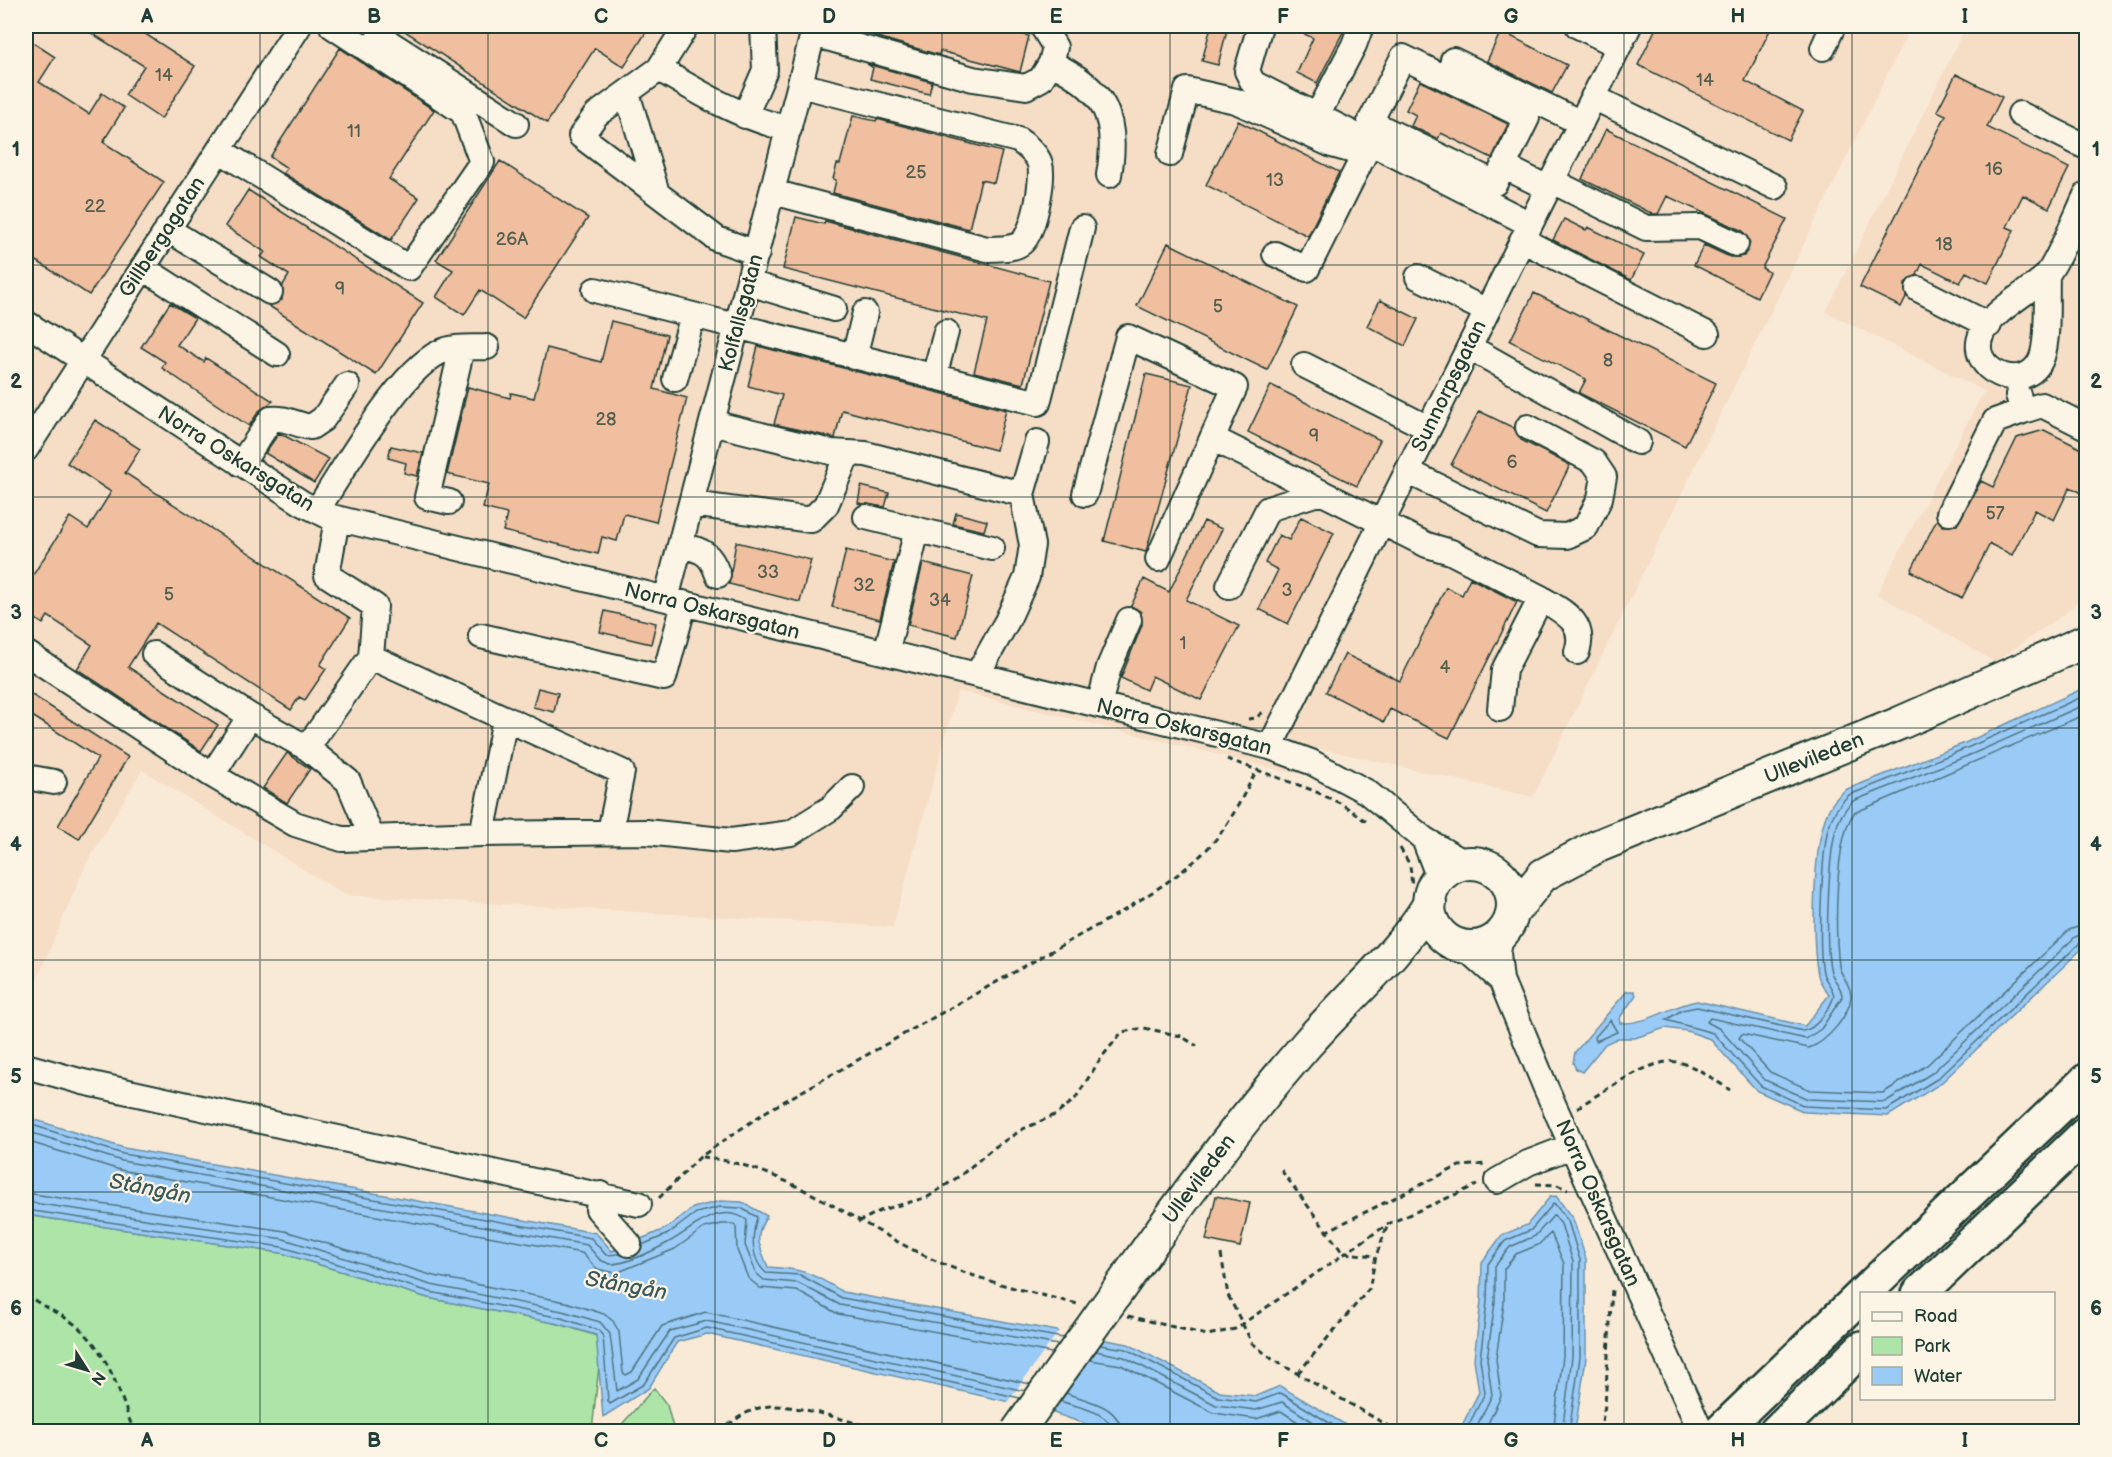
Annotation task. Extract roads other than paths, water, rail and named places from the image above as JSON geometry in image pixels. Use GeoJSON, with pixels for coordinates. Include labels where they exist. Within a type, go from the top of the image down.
{"type":"FeatureCollection","features":[{"type":"Feature","properties":{"kind":"highway"},"geometry":{"type":"LineString","coordinates":[[1864,1292],[2086,1081]]}},
{"type":"Feature","properties":{"kind":"highway"},"geometry":{"type":"LineString","coordinates":[[1920,1292],[2086,1134]]}},
{"type":"Feature","properties":{"kind":"highway"},"geometry":{"type":"LineString","coordinates":[[1709,1428],[1860,1296]]}},
{"type":"Feature","properties":{"kind":"highway"},"geometry":{"type":"LineString","coordinates":[[1776,1431],[1860,1350]]}},
{"type":"Feature","properties":{"kind":"main road","name":"Ullevileden"},"geometry":{"type":"LineString","coordinates":[[1507,923],[1543,875],[1598,846],[1911,718],[2086,641]]}},
{"type":"Feature","properties":{"kind":"main road"},"geometry":{"type":"LineString","coordinates":[[1402,944],[1454,941],[1480,946],[1507,923],[1512,895],[1500,874],[1483,864],[1436,884],[1433,922],[1454,941]]}},
{"type":"Feature","properties":{"kind":"main road","name":"Ullevileden"},"geometry":{"type":"LineString","coordinates":[[1500,874],[1543,875]]}},
{"type":"Feature","properties":{"kind":"main road","name":"Ullevileden"},"geometry":{"type":"LineString","coordinates":[[1017,1431],[1213,1159],[1281,1073],[1346,1000],[1402,944],[1436,884]]}},
{"type":"Feature","properties":{"kind":"street","name":"Gillbergagatan"},"geometry":{"type":"LineString","coordinates":[[26,449],[299,26]]}},
{"type":"Feature","properties":{"kind":"street"},"geometry":{"type":"LineString","coordinates":[[219,150],[409,268],[482,162],[463,112],[332,26]]}},
{"type":"Feature","properties":{"kind":"street"},"geometry":{"type":"LineString","coordinates":[[362,26],[516,124]]}},
{"type":"Feature","properties":{"kind":"street"},"geometry":{"type":"LineString","coordinates":[[686,26],[659,69],[596,115],[581,136],[717,239],[757,253]]}},
{"type":"Feature","properties":{"kind":"street"},"geometry":{"type":"LineString","coordinates":[[745,116],[765,70],[763,26]]}},
{"type":"Feature","properties":{"kind":"street"},"geometry":{"type":"LineString","coordinates":[[814,30],[973,79],[1026,87],[1041,79],[1051,63],[1055,47],[1042,26]]}},
{"type":"Feature","properties":{"kind":"street"},"geometry":{"type":"LineString","coordinates":[[1260,26],[1247,71],[1253,83],[1370,143],[1707,334]]}},
{"type":"Feature","properties":{"kind":"street"},"geometry":{"type":"LineString","coordinates":[[1317,116],[1354,45],[1361,26]]}},
{"type":"Feature","properties":{"kind":"street"},"geometry":{"type":"LineString","coordinates":[[1578,26],[1624,36]]}},
{"type":"Feature","properties":{"kind":"street"},"geometry":{"type":"LineString","coordinates":[[1822,48],[1833,26]]}},
{"type":"Feature","properties":{"kind":"street","name":"Kolfallsgatan"},"geometry":{"type":"LineString","coordinates":[[481,636],[664,678],[681,545],[814,30]]}},
{"type":"Feature","properties":{"kind":"street","name":"Sunnorpsgatan"},"geometry":{"type":"LineString","coordinates":[[1270,747],[1624,36]]}},
{"type":"Feature","properties":{"kind":"street"},"geometry":{"type":"LineString","coordinates":[[1403,57],[1527,118],[1503,166],[1495,183],[1371,122],[1403,57]]}},
{"type":"Feature","properties":{"kind":"street"},"geometry":{"type":"LineString","coordinates":[[1453,60],[1581,123]]}},
{"type":"Feature","properties":{"kind":"street"},"geometry":{"type":"LineString","coordinates":[[1051,63],[1079,76],[1094,92],[1109,115],[1114,145],[1109,175]]}},
{"type":"Feature","properties":{"kind":"street"},"geometry":{"type":"LineString","coordinates":[[659,69],[716,103],[745,116],[789,129]]}},
{"type":"Feature","properties":{"kind":"street"},"geometry":{"type":"LineString","coordinates":[[773,192],[987,249],[1020,244],[1027,237],[1042,182],[1040,162],[1029,147],[1018,140],[800,85]]}},
{"type":"Feature","properties":{"kind":"street"},"geometry":{"type":"LineString","coordinates":[[1170,154],[1187,90],[1236,101],[1332,146],[1350,150],[1370,143]]}},
{"type":"Feature","properties":{"kind":"street"},"geometry":{"type":"LineString","coordinates":[[627,93],[657,193]]}},
{"type":"Feature","properties":{"kind":"street"},"geometry":{"type":"LineString","coordinates":[[1593,97],[1775,188]]}},
{"type":"Feature","properties":{"kind":"street"},"geometry":{"type":"LineString","coordinates":[[2020,114],[2086,147]]}},
{"type":"Feature","properties":{"kind":"street"},"geometry":{"type":"LineString","coordinates":[[1275,254],[1307,269],[1370,143]]}},
{"type":"Feature","properties":{"kind":"street"},"geometry":{"type":"LineString","coordinates":[[1503,166],[1550,184],[1647,228],[1700,227],[1736,244]]}},
{"type":"Feature","properties":{"kind":"street"},"geometry":{"type":"LineString","coordinates":[[2047,275],[1983,332],[1978,350],[1985,365],[1998,375],[2013,378],[2032,372],[2042,357],[2047,275],[2086,195]]}},
{"type":"Feature","properties":{"kind":"street"},"geometry":{"type":"LineString","coordinates":[[595,291],[1038,403],[1082,228]]}},
{"type":"Feature","properties":{"kind":"street"},"geometry":{"type":"LineString","coordinates":[[167,230],[270,292]]}},
{"type":"Feature","properties":{"kind":"street"},"geometry":{"type":"LineString","coordinates":[[143,268],[277,354]]}},
{"type":"Feature","properties":{"kind":"street"},"geometry":{"type":"LineString","coordinates":[[1418,277],[1487,311]]}},
{"type":"Feature","properties":{"kind":"street"},"geometry":{"type":"LineString","coordinates":[[749,283],[834,309]]}},
{"type":"Feature","properties":{"kind":"street"},"geometry":{"type":"LineString","coordinates":[[1918,289],[1989,325]]}},
{"type":"Feature","properties":{"kind":"street"},"geometry":{"type":"LineString","coordinates":[[854,357],[865,313]]}},
{"type":"Feature","properties":{"kind":"street"},"geometry":{"type":"LineString","coordinates":[[675,379],[693,315]]}},
{"type":"Feature","properties":{"kind":"street","name":"Norra Oskarsgatan"},"geometry":{"type":"LineString","coordinates":[[26,323],[241,464],[327,515],[1270,747],[1311,762],[1367,792],[1424,839],[1436,884]]}},
{"type":"Feature","properties":{"kind":"street"},"geometry":{"type":"LineString","coordinates":[[934,377],[946,332]]}},
{"type":"Feature","properties":{"kind":"street"},"geometry":{"type":"LineString","coordinates":[[1085,494],[1128,337],[1234,387],[1158,559]]}},
{"type":"Feature","properties":{"kind":"street"},"geometry":{"type":"LineString","coordinates":[[307,748],[371,657],[375,606],[327,575],[327,515],[400,386],[423,362],[445,350],[487,346]]}},
{"type":"Feature","properties":{"kind":"street"},"geometry":{"type":"LineString","coordinates":[[1469,347],[1638,442]]}},
{"type":"Feature","properties":{"kind":"street"},"geometry":{"type":"LineString","coordinates":[[449,502],[427,497],[462,348]]}},
{"type":"Feature","properties":{"kind":"street"},"geometry":{"type":"LineString","coordinates":[[1304,365],[1428,428]]}},
{"type":"Feature","properties":{"kind":"street"},"geometry":{"type":"LineString","coordinates":[[2013,378],[2023,411]]}},
{"type":"Feature","properties":{"kind":"street"},"geometry":{"type":"LineString","coordinates":[[241,464],[271,419],[283,417],[299,426],[311,427],[322,419],[346,385]]}},
{"type":"Feature","properties":{"kind":"street"},"geometry":{"type":"LineString","coordinates":[[1949,513],[1995,421],[2042,405],[2086,427]]}},
{"type":"Feature","properties":{"kind":"street"},"geometry":{"type":"LineString","coordinates":[[712,423],[831,452],[866,453],[1022,494]]}},
{"type":"Feature","properties":{"kind":"street"},"geometry":{"type":"LineString","coordinates":[[1407,471],[1538,535],[1567,536],[1586,527],[1600,498],[1604,477],[1594,462],[1528,427]]}},
{"type":"Feature","properties":{"kind":"street"},"geometry":{"type":"LineString","coordinates":[[1212,438],[1426,545],[1450,552],[1541,598],[1576,624],[1581,640],[1577,652]]}},
{"type":"Feature","properties":{"kind":"street"},"geometry":{"type":"LineString","coordinates":[[977,675],[1007,621],[1027,577],[1032,545],[1022,494],[1037,442]]}},
{"type":"Feature","properties":{"kind":"street"},"geometry":{"type":"LineString","coordinates":[[692,504],[811,520],[826,506],[848,453]]}},
{"type":"Feature","properties":{"kind":"street"},"geometry":{"type":"LineString","coordinates":[[1229,586],[1268,509],[1321,492]]}},
{"type":"Feature","properties":{"kind":"street"},"geometry":{"type":"LineString","coordinates":[[866,517],[992,549]]}},
{"type":"Feature","properties":{"kind":"street"},"geometry":{"type":"LineString","coordinates":[[886,653],[917,530]]}},
{"type":"Feature","properties":{"kind":"street"},"geometry":{"type":"LineString","coordinates":[[681,545],[706,554],[713,561],[718,575]]}},
{"type":"Feature","properties":{"kind":"street"},"geometry":{"type":"LineString","coordinates":[[1500,709],[1504,670],[1541,598]]}},
{"type":"Feature","properties":{"kind":"street"},"geometry":{"type":"LineString","coordinates":[[1099,705],[1109,667],[1129,620]]}},
{"type":"Feature","properties":{"kind":"street"},"geometry":{"type":"LineString","coordinates":[[26,653],[212,775],[295,824],[342,839],[646,832],[731,841],[791,833],[831,808],[852,787]]}},
{"type":"Feature","properties":{"kind":"street"},"geometry":{"type":"LineString","coordinates":[[154,654],[250,716],[307,748],[348,781],[372,838]]}},
{"type":"Feature","properties":{"kind":"street"},"geometry":{"type":"LineString","coordinates":[[371,657],[622,772],[610,832]]}},
{"type":"Feature","properties":{"kind":"street"},"geometry":{"type":"LineString","coordinates":[[212,775],[250,716]]}},
{"type":"Feature","properties":{"kind":"street"},"geometry":{"type":"LineString","coordinates":[[482,834],[505,719]]}},
{"type":"Feature","properties":{"kind":"street"},"geometry":{"type":"LineString","coordinates":[[26,777],[54,782]]}},
{"type":"Feature","properties":{"kind":"street","name":"Norra Oskarsgatan"},"geometry":{"type":"LineString","coordinates":[[1507,923],[1498,953],[1501,980],[1572,1146],[1709,1428]]}},
{"type":"Feature","properties":{"kind":"street","name":"Norra Oskarsgatan"},"geometry":{"type":"LineString","coordinates":[[1454,941],[1501,980]]}},
{"type":"Feature","properties":{"kind":"street"},"geometry":{"type":"LineString","coordinates":[[26,1066],[83,1082],[639,1204]]}},
{"type":"Feature","properties":{"kind":"street"},"geometry":{"type":"LineString","coordinates":[[1505,1176],[1572,1146]]}},
{"type":"Feature","properties":{"kind":"street"},"geometry":{"type":"LineString","coordinates":[[600,1194],[598,1209],[629,1244]]}},
{"type":"Feature","properties":{"kind":"water"},"geometry":{"type":"Polygon","coordinates":[[[2086,687],[2086,945],[1940,1084],[1888,1116],[1805,1112],[1757,1091],[1710,1039],[1687,1031],[1665,1028],[1635,1038],[1618,1038],[1605,1044],[1582,1072],[1576,1069],[1573,1063],[1575,1052],[1627,991],[1634,991],[1636,995],[1619,1019],[1620,1023],[1641,1021],[1697,1001],[1805,1026],[1829,995],[1818,975],[1814,916],[1819,845],[1828,811],[1835,799],[1845,790],[1965,743],[2086,687]]]}},
{"type":"Feature","properties":{"kind":"water","name":"Stångån"},"geometry":{"type":"Polygon","coordinates":[[[26,1117],[124,1148],[596,1233],[612,1251],[665,1229],[693,1208],[720,1201],[742,1202],[767,1216],[760,1230],[759,1241],[768,1267],[807,1273],[843,1292],[1128,1344],[1220,1392],[1256,1396],[1280,1386],[1356,1431],[1106,1431],[1045,1410],[707,1334],[677,1342],[649,1388],[603,1417],[596,1335],[559,1324],[428,1298],[281,1253],[26,1215],[26,1117]]]}},
{"type":"Feature","properties":{"kind":"water"},"geometry":{"type":"Polygon","coordinates":[[[1556,1196],[1573,1219],[1586,1259],[1586,1358],[1575,1431],[1459,1431],[1479,1392],[1474,1359],[1481,1301],[1482,1262],[1502,1235],[1527,1225],[1550,1197],[1556,1196]]]}}]}
